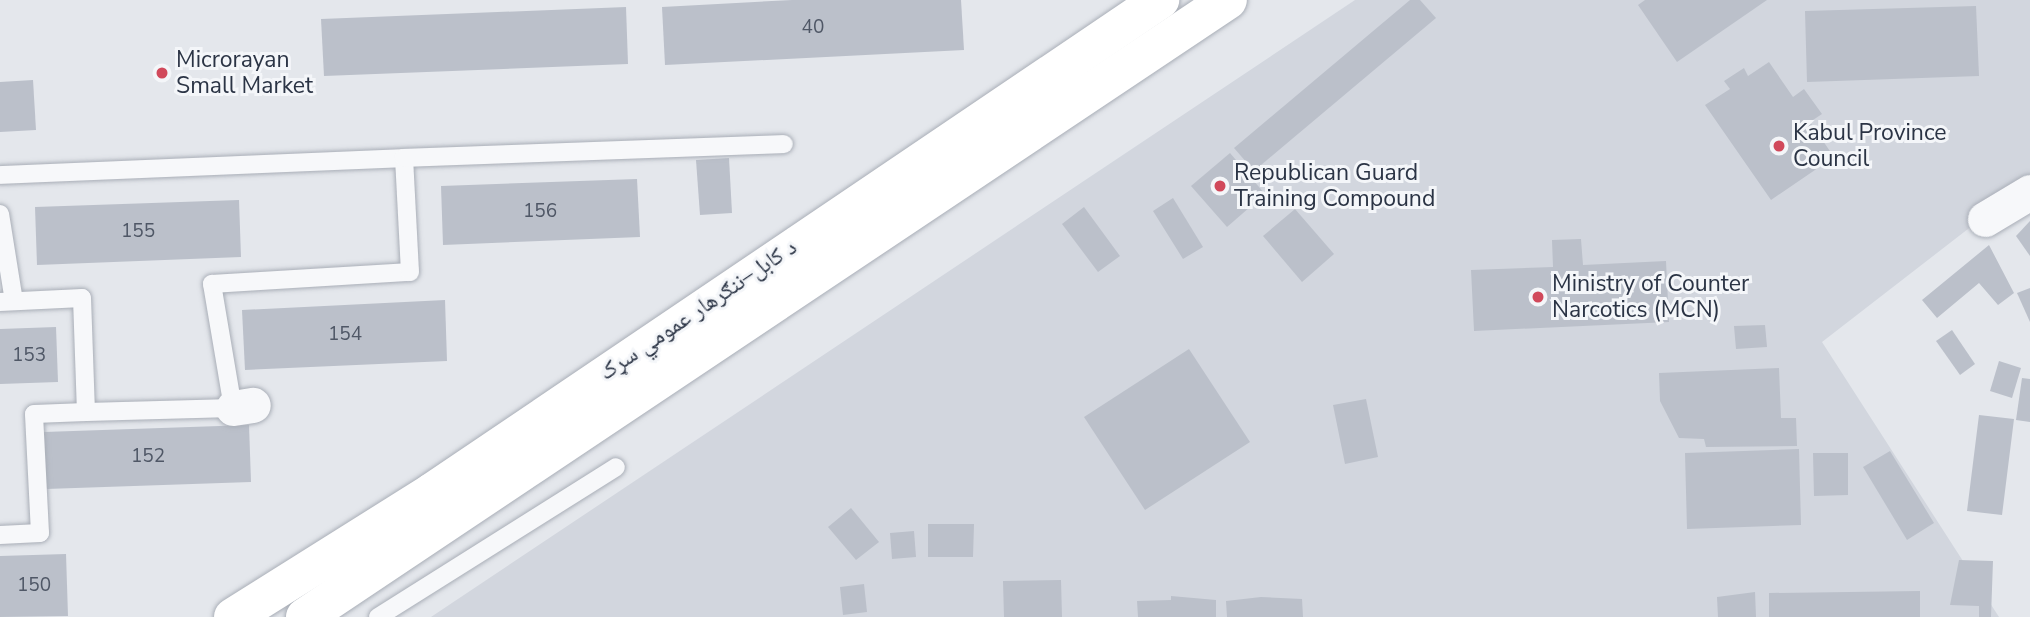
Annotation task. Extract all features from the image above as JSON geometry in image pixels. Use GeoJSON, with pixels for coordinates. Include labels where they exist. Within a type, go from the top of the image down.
{"type":"FeatureCollection","features":[{"type":"Feature","properties":{"kind":"highway","name":"د کابل–ننګرهار عمومي سړک"},"geometry":{"type":"LineString","coordinates":[[233,617],[432,492],[1160,0]]}},
{"type":"Feature","properties":{"kind":"highway","name":"د کابل–ننګرهار عمومي سړک"},"geometry":{"type":"LineString","coordinates":[[305,617],[1228,0]]}},
{"type":"Feature","properties":{"kind":"street"},"geometry":{"type":"LineString","coordinates":[[1985,219],[2030,192]]}},
{"type":"Feature","properties":{"kind":"lane"},"geometry":{"type":"LineString","coordinates":[[0,175],[784,144]]}},
{"type":"Feature","properties":{"kind":"lane"},"geometry":{"type":"LineString","coordinates":[[0,535],[40,533],[34,414],[243,407],[212,284],[410,272],[404,158]]}},
{"type":"Feature","properties":{"kind":"lane"},"geometry":{"type":"LineString","coordinates":[[0,214],[7,302],[82,298],[86,412]]}},
{"type":"Feature","properties":{"kind":"lane"},"geometry":{"type":"LineString","coordinates":[[378,617],[616,467]]}},
{"type":"Feature","properties":{"kind":"shaded area"},"geometry":{"type":"Polygon","coordinates":[[[1355,0],[2030,0],[2030,181],[1822,342],[1999,617],[431,617],[1355,0]]]}},
{"type":"Feature","properties":{"kind":"building"},"geometry":{"type":"Polygon","coordinates":[[[792,0],[961,0],[964,50],[665,65],[662,7],[792,0]]]}},
{"type":"Feature","properties":{"kind":"building"},"geometry":{"type":"Polygon","coordinates":[[[1410,0],[1420,0],[1436,18],[1254,171],[1234,148],[1410,0]]]}},
{"type":"Feature","properties":{"kind":"building"},"geometry":{"type":"Polygon","coordinates":[[[1645,0],[1767,0],[1677,62],[1638,5],[1645,0]]]}},
{"type":"Feature","properties":{"kind":"building"},"geometry":{"type":"Polygon","coordinates":[[[1976,6],[1979,76],[1807,82],[1805,11],[1976,6]]]}},
{"type":"Feature","properties":{"kind":"building"},"geometry":{"type":"Polygon","coordinates":[[[626,7],[628,64],[324,76],[321,19],[626,7]]]}},
{"type":"Feature","properties":{"kind":"building"},"geometry":{"type":"Polygon","coordinates":[[[1769,62],[1793,97],[1804,89],[1822,114],[1810,122],[1834,157],[1771,200],[1705,105],[1730,89],[1724,81],[1744,68],[1748,76],[1769,62]]]}},
{"type":"Feature","properties":{"kind":"building"},"geometry":{"type":"Polygon","coordinates":[[[33,80],[36,130],[0,132],[0,82],[33,80]]]}},
{"type":"Feature","properties":{"kind":"building"},"geometry":{"type":"Polygon","coordinates":[[[1230,153],[1265,194],[1227,227],[1191,186],[1230,153]]]}},
{"type":"Feature","properties":{"kind":"building"},"geometry":{"type":"Polygon","coordinates":[[[729,158],[732,213],[700,215],[696,160],[729,158]]]}},
{"type":"Feature","properties":{"kind":"building"},"geometry":{"type":"Polygon","coordinates":[[[637,179],[640,237],[443,245],[441,186],[637,179]]]}},
{"type":"Feature","properties":{"kind":"building"},"geometry":{"type":"Polygon","coordinates":[[[1173,198],[1203,247],[1183,259],[1153,211],[1173,198]]]}},
{"type":"Feature","properties":{"kind":"building"},"geometry":{"type":"Polygon","coordinates":[[[239,200],[241,257],[37,265],[35,207],[239,200]]]}},
{"type":"Feature","properties":{"kind":"building"},"geometry":{"type":"Polygon","coordinates":[[[1084,207],[1120,256],[1098,272],[1062,224],[1084,207]]]}},
{"type":"Feature","properties":{"kind":"building"},"geometry":{"type":"Polygon","coordinates":[[[1295,209],[1334,254],[1302,282],[1263,236],[1295,209]]]}},
{"type":"Feature","properties":{"kind":"building"},"geometry":{"type":"Polygon","coordinates":[[[2030,221],[2030,256],[2016,236],[2030,221]]]}},
{"type":"Feature","properties":{"kind":"building"},"geometry":{"type":"Polygon","coordinates":[[[1581,239],[1583,265],[1666,261],[1669,322],[1474,331],[1471,270],[1553,267],[1552,240],[1581,239]]]}},
{"type":"Feature","properties":{"kind":"building"},"geometry":{"type":"Polygon","coordinates":[[[1989,245],[2014,293],[1998,305],[1979,283],[1937,318],[1922,300],[1989,245]]]}},
{"type":"Feature","properties":{"kind":"building"},"geometry":{"type":"Polygon","coordinates":[[[2030,288],[2030,322],[2017,293],[2030,288]]]}},
{"type":"Feature","properties":{"kind":"building"},"geometry":{"type":"Polygon","coordinates":[[[445,300],[447,361],[245,370],[242,310],[445,300]]]}},
{"type":"Feature","properties":{"kind":"building"},"geometry":{"type":"Polygon","coordinates":[[[1765,325],[1767,347],[1736,349],[1734,326],[1765,325]]]}},
{"type":"Feature","properties":{"kind":"building"},"geometry":{"type":"Polygon","coordinates":[[[56,327],[58,382],[0,384],[0,329],[56,327]]]}},
{"type":"Feature","properties":{"kind":"building"},"geometry":{"type":"Polygon","coordinates":[[[1952,330],[1975,364],[1960,375],[1936,341],[1952,330]]]}},
{"type":"Feature","properties":{"kind":"building"},"geometry":{"type":"Polygon","coordinates":[[[1189,349],[1250,442],[1145,510],[1084,417],[1189,349]]]}},
{"type":"Feature","properties":{"kind":"building"},"geometry":{"type":"Polygon","coordinates":[[[1999,361],[2021,368],[2012,398],[1990,391],[1999,361]]]}},
{"type":"Feature","properties":{"kind":"building"},"geometry":{"type":"Polygon","coordinates":[[[1779,368],[1781,418],[1796,418],[1797,446],[1706,447],[1704,439],[1679,438],[1660,401],[1659,373],[1779,368]]]}},
{"type":"Feature","properties":{"kind":"building"},"geometry":{"type":"Polygon","coordinates":[[[2022,378],[2030,379],[2030,422],[2016,420],[2022,378]]]}},
{"type":"Feature","properties":{"kind":"building"},"geometry":{"type":"Polygon","coordinates":[[[1366,399],[1378,457],[1345,464],[1333,405],[1366,399]]]}},
{"type":"Feature","properties":{"kind":"building"},"geometry":{"type":"Polygon","coordinates":[[[1979,415],[2014,419],[2002,515],[1967,511],[1979,415]]]}},
{"type":"Feature","properties":{"kind":"building"},"geometry":{"type":"Polygon","coordinates":[[[249,425],[251,482],[46,489],[44,432],[249,425]]]}},
{"type":"Feature","properties":{"kind":"building"},"geometry":{"type":"Polygon","coordinates":[[[1799,449],[1801,525],[1687,529],[1685,453],[1799,449]]]}},
{"type":"Feature","properties":{"kind":"building"},"geometry":{"type":"Polygon","coordinates":[[[1890,451],[1934,523],[1907,540],[1863,467],[1890,451]]]}},
{"type":"Feature","properties":{"kind":"building"},"geometry":{"type":"Polygon","coordinates":[[[1813,453],[1848,453],[1848,495],[1814,496],[1813,453]]]}},
{"type":"Feature","properties":{"kind":"building"},"geometry":{"type":"Polygon","coordinates":[[[851,508],[879,542],[856,560],[828,527],[851,508]]]}},
{"type":"Feature","properties":{"kind":"building"},"geometry":{"type":"Polygon","coordinates":[[[928,524],[974,524],[973,557],[928,557],[928,524]]]}},
{"type":"Feature","properties":{"kind":"building"},"geometry":{"type":"Polygon","coordinates":[[[914,531],[916,557],[892,559],[890,533],[914,531]]]}},
{"type":"Feature","properties":{"kind":"building"},"geometry":{"type":"Polygon","coordinates":[[[66,554],[68,616],[0,617],[0,556],[66,554]]]}},
{"type":"Feature","properties":{"kind":"building"},"geometry":{"type":"Polygon","coordinates":[[[1959,560],[1993,561],[1991,617],[1979,617],[1979,606],[1950,605],[1959,560]]]}},
{"type":"Feature","properties":{"kind":"building"},"geometry":{"type":"Polygon","coordinates":[[[1061,580],[1062,617],[1004,617],[1003,581],[1061,580]]]}},
{"type":"Feature","properties":{"kind":"building"},"geometry":{"type":"Polygon","coordinates":[[[864,584],[867,612],[843,615],[840,587],[864,584]]]}},
{"type":"Feature","properties":{"kind":"building"},"geometry":{"type":"Polygon","coordinates":[[[1920,591],[1920,617],[1769,617],[1769,593],[1920,591]]]}},
{"type":"Feature","properties":{"kind":"building"},"geometry":{"type":"Polygon","coordinates":[[[1755,592],[1756,617],[1718,617],[1717,597],[1755,592]]]}},
{"type":"Feature","properties":{"kind":"building"},"geometry":{"type":"Polygon","coordinates":[[[1171,596],[1216,600],[1216,617],[1138,617],[1137,601],[1171,600],[1171,596]]]}},
{"type":"Feature","properties":{"kind":"building"},"geometry":{"type":"Polygon","coordinates":[[[1261,597],[1302,599],[1303,617],[1227,617],[1226,601],[1261,597]]]}},
{"type":"Feature","properties":{"kind":"place","name":"Microrayan Small Market"},"geometry":{"type":"Point","coordinates":[162,73]}},
{"type":"Feature","properties":{"kind":"place","name":"Kabul Province Council"},"geometry":{"type":"Point","coordinates":[1779,146]}},
{"type":"Feature","properties":{"kind":"place","name":"Republican Guard Training Compound"},"geometry":{"type":"Point","coordinates":[1220,186]}},
{"type":"Feature","properties":{"kind":"place","name":"Ministry of Counter Narcotics (MCN)"},"geometry":{"type":"Point","coordinates":[1538,297]}}]}
